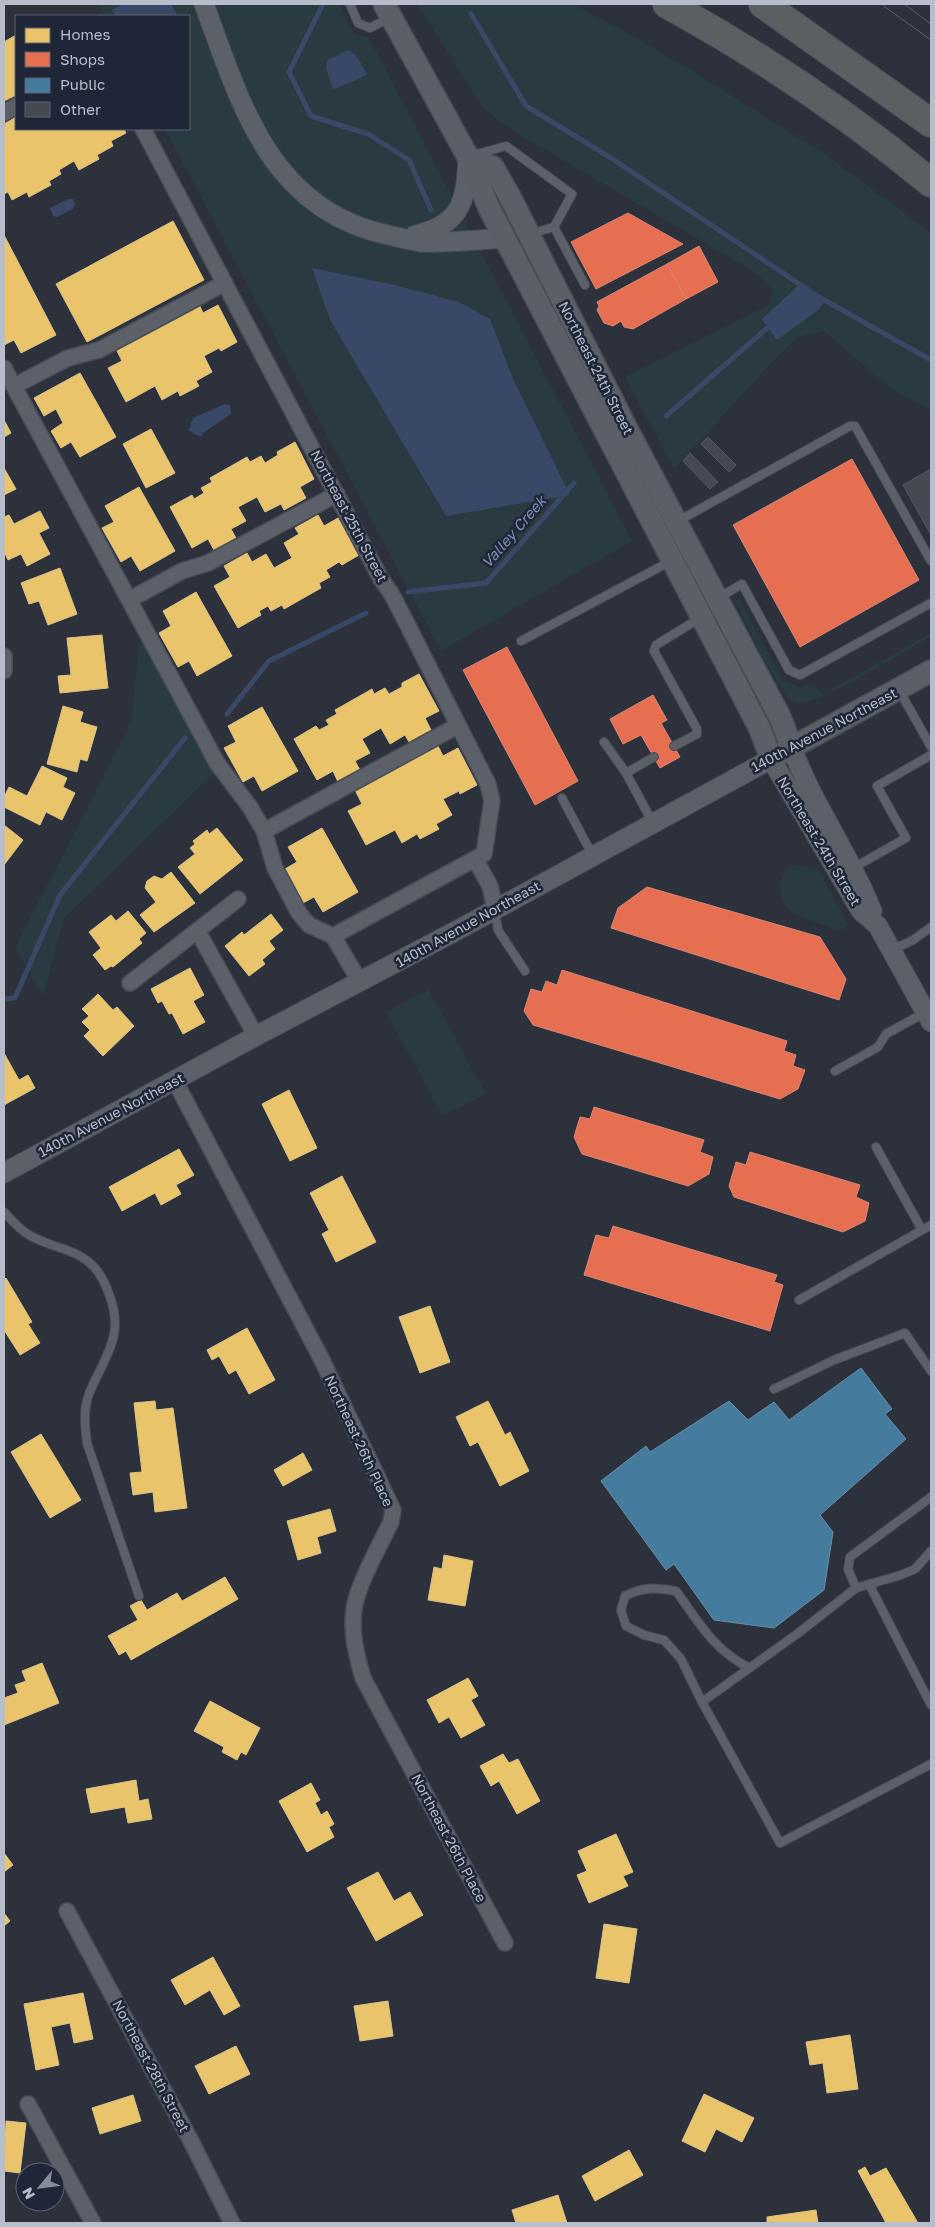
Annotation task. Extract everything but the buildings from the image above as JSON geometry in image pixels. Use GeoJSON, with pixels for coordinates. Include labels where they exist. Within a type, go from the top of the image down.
{"type":"FeatureCollection","features":[{"type":"Feature","properties":{"kind":"highway"},"geometry":{"type":"LineString","coordinates":[[668,4],[733,40],[889,148],[931,183]]}},
{"type":"Feature","properties":{"kind":"highway"},"geometry":{"type":"LineString","coordinates":[[763,4],[931,124]]}},
{"type":"Feature","properties":{"kind":"main road"},"geometry":{"type":"LineString","coordinates":[[387,10],[468,157],[487,203],[760,729],[771,759]]}},
{"type":"Feature","properties":{"kind":"main road","name":"Northeast 24th Street"},"geometry":{"type":"LineString","coordinates":[[468,157],[493,167],[676,522],[780,717],[792,748]]}},
{"type":"Feature","properties":{"kind":"main road"},"geometry":{"type":"LineString","coordinates":[[505,238],[524,241],[558,306],[569,314]]}},
{"type":"Feature","properties":{"kind":"main road","name":"140th Avenue Northeast"},"geometry":{"type":"LineString","coordinates":[[771,759],[931,671]]}},
{"type":"Feature","properties":{"kind":"street"},"geometry":{"type":"LineString","coordinates":[[204,4],[235,88],[257,132],[277,168],[301,193],[333,215],[370,231],[420,242],[505,238]]}},
{"type":"Feature","properties":{"kind":"street"},"geometry":{"type":"LineString","coordinates":[[4,113],[15,107]]}},
{"type":"Feature","properties":{"kind":"street","name":"Northeast 25th Street"},"geometry":{"type":"LineString","coordinates":[[144,130],[381,579],[404,616],[457,726],[488,784],[492,801],[484,854],[475,859]]}},
{"type":"Feature","properties":{"kind":"street"},"geometry":{"type":"LineString","coordinates":[[402,238],[434,231],[454,215],[463,199],[468,157]]}},
{"type":"Feature","properties":{"kind":"street"},"geometry":{"type":"LineString","coordinates":[[14,386],[68,358],[99,350],[225,283]]}},
{"type":"Feature","properties":{"kind":"street"},"geometry":{"type":"LineString","coordinates":[[4,368],[217,763],[250,807],[264,831],[275,868],[299,913],[309,925],[334,936],[360,982]]}},
{"type":"Feature","properties":{"kind":"street"},"geometry":{"type":"LineString","coordinates":[[129,600],[182,571],[208,564],[337,494]]}},
{"type":"Feature","properties":{"kind":"street"},"geometry":{"type":"LineString","coordinates":[[4,656],[4,671]]}},
{"type":"Feature","properties":{"kind":"street"},"geometry":{"type":"LineString","coordinates":[[264,831],[457,726]]}},
{"type":"Feature","properties":{"kind":"street"},"geometry":{"type":"LineString","coordinates":[[792,748],[803,777],[853,868],[878,926]]}},
{"type":"Feature","properties":{"kind":"street","name":"140th Avenue Northeast"},"geometry":{"type":"LineString","coordinates":[[4,1173],[771,759]]}},
{"type":"Feature","properties":{"kind":"street","name":"Northeast 24th Street"},"geometry":{"type":"LineString","coordinates":[[771,759],[861,911],[878,926],[928,1017]]}},
{"type":"Feature","properties":{"kind":"street"},"geometry":{"type":"LineString","coordinates":[[334,936],[475,859],[490,886],[495,909]]}},
{"type":"Feature","properties":{"kind":"street"},"geometry":{"type":"LineString","coordinates":[[130,983],[238,899]]}},
{"type":"Feature","properties":{"kind":"street"},"geometry":{"type":"LineString","coordinates":[[198,932],[256,1036]]}},
{"type":"Feature","properties":{"kind":"street","name":"Northeast 26th Place"},"geometry":{"type":"LineString","coordinates":[[175,1081],[320,1358],[393,1510],[390,1522],[357,1594],[353,1621],[355,1650],[363,1678],[505,1944]]}},
{"type":"Feature","properties":{"kind":"street","name":"Northeast 28th Street"},"geometry":{"type":"LineString","coordinates":[[67,1911],[190,2139],[232,2223]]}},
{"type":"Feature","properties":{"kind":"street"},"geometry":{"type":"LineString","coordinates":[[28,2104],[93,2223]]}},
{"type":"Feature","properties":{"kind":"lane"},"geometry":{"type":"LineString","coordinates":[[350,4],[358,23],[370,28],[387,10]]}},
{"type":"Feature","properties":{"kind":"lane"},"geometry":{"type":"LineString","coordinates":[[468,157],[506,146],[572,194],[554,228],[529,234]]}},
{"type":"Feature","properties":{"kind":"lane"},"geometry":{"type":"LineString","coordinates":[[554,228],[585,285]]}},
{"type":"Feature","properties":{"kind":"lane"},"geometry":{"type":"LineString","coordinates":[[676,522],[850,426],[855,426],[931,561]]}},
{"type":"Feature","properties":{"kind":"lane"},"geometry":{"type":"LineString","coordinates":[[521,641],[673,560]]}},
{"type":"Feature","properties":{"kind":"lane"},"geometry":{"type":"LineString","coordinates":[[716,598],[742,584],[789,670],[800,675],[931,603]]}},
{"type":"Feature","properties":{"kind":"lane"},"geometry":{"type":"LineString","coordinates":[[674,746],[696,734],[697,729],[654,651],[656,645],[702,617]]}},
{"type":"Feature","properties":{"kind":"lane"},"geometry":{"type":"LineString","coordinates":[[899,690],[931,747]]}},
{"type":"Feature","properties":{"kind":"lane"},"geometry":{"type":"LineString","coordinates":[[604,742],[626,773],[653,823]]}},
{"type":"Feature","properties":{"kind":"lane"},"geometry":{"type":"LineString","coordinates":[[853,868],[906,838],[877,786],[931,755]]}},
{"type":"Feature","properties":{"kind":"lane"},"geometry":{"type":"LineString","coordinates":[[626,773],[654,757]]}},
{"type":"Feature","properties":{"kind":"lane"},"geometry":{"type":"LineString","coordinates":[[562,798],[593,856]]}},
{"type":"Feature","properties":{"kind":"lane"},"geometry":{"type":"LineString","coordinates":[[495,909],[498,930],[525,971]]}},
{"type":"Feature","properties":{"kind":"lane"},"geometry":{"type":"LineString","coordinates":[[892,950],[913,940],[931,927]]}},
{"type":"Feature","properties":{"kind":"lane"},"geometry":{"type":"LineString","coordinates":[[835,1071],[878,1047],[886,1034],[928,1017]]}},
{"type":"Feature","properties":{"kind":"lane"},"geometry":{"type":"LineString","coordinates":[[876,1147],[922,1230]]}},
{"type":"Feature","properties":{"kind":"lane"},"geometry":{"type":"LineString","coordinates":[[4,1212],[29,1235],[56,1247],[74,1252],[91,1264],[105,1282],[115,1311],[115,1337],[103,1368],[89,1395],[84,1421],[87,1443],[139,1596]]}},
{"type":"Feature","properties":{"kind":"lane"},"geometry":{"type":"LineString","coordinates":[[799,1300],[931,1225]]}},
{"type":"Feature","properties":{"kind":"lane"},"geometry":{"type":"LineString","coordinates":[[774,1389],[834,1360],[905,1333],[931,1371]]}},
{"type":"Feature","properties":{"kind":"lane"},"geometry":{"type":"LineString","coordinates":[[856,1588],[848,1569],[850,1557],[931,1498]]}},
{"type":"Feature","properties":{"kind":"lane"},"geometry":{"type":"LineString","coordinates":[[702,1702],[797,1634],[856,1588],[915,1569],[931,1551]]}},
{"type":"Feature","properties":{"kind":"lane"},"geometry":{"type":"LineString","coordinates":[[869,1584],[931,1705]]}},
{"type":"Feature","properties":{"kind":"lane"},"geometry":{"type":"LineString","coordinates":[[750,1668],[732,1660],[714,1644],[676,1591],[657,1588],[638,1589],[625,1596],[621,1610],[626,1626],[644,1636],[664,1640],[681,1659],[702,1702],[780,1843],[931,1764]]}},
{"type":"Feature","properties":{"kind":"shaded area"},"geometry":{"type":"Polygon","coordinates":[[[99,4],[340,4],[353,33],[369,38],[632,541],[441,651],[166,130],[190,130],[190,15],[104,15],[99,4]],[[312,268],[330,320],[446,516],[514,381],[490,319],[459,302],[391,284],[312,268]]]}},
{"type":"Feature","properties":{"kind":"shaded area"},"geometry":{"type":"Polygon","coordinates":[[[417,4],[573,4],[621,29],[694,72],[826,155],[931,233],[931,411],[889,387],[824,331],[798,337],[771,363],[674,469],[625,377],[769,305],[773,291],[759,275],[510,129],[483,108],[417,4]]]}},
{"type":"Feature","properties":{"kind":"shaded area"},"geometry":{"type":"Polygon","coordinates":[[[739,599],[783,680],[802,688],[814,683],[821,695],[931,633],[931,636],[840,688],[805,702],[795,702],[780,685],[762,655],[735,600],[739,599]]]}},
{"type":"Feature","properties":{"kind":"shaded area"},"geometry":{"type":"Polygon","coordinates":[[[140,635],[214,773],[64,918],[43,996],[15,948],[131,723],[140,635]]]}},
{"type":"Feature","properties":{"kind":"shaded area"},"geometry":{"type":"Polygon","coordinates":[[[796,865],[818,869],[849,926],[838,931],[797,915],[782,902],[780,884],[785,870],[796,865]]]}},
{"type":"Feature","properties":{"kind":"shaded area"},"geometry":{"type":"Polygon","coordinates":[[[428,989],[486,1094],[443,1116],[386,1012],[428,989]]]}},
{"type":"Feature","properties":{"kind":"water"},"geometry":{"type":"Polygon","coordinates":[[[122,4],[171,4],[177,14],[115,15],[112,10],[122,4]]]}},
{"type":"Feature","properties":{"kind":"water"},"geometry":{"type":"Polygon","coordinates":[[[348,50],[356,55],[367,74],[355,81],[333,89],[326,67],[328,60],[348,50]]]}},
{"type":"Feature","properties":{"kind":"water"},"geometry":{"type":"Polygon","coordinates":[[[68,199],[73,199],[75,204],[73,209],[57,217],[53,216],[50,208],[68,199]]]}},
{"type":"Feature","properties":{"kind":"water"},"geometry":{"type":"Polygon","coordinates":[[[312,268],[391,284],[459,302],[490,319],[514,381],[570,495],[446,516],[330,320],[312,268]]]}},
{"type":"Feature","properties":{"kind":"water"},"geometry":{"type":"Polygon","coordinates":[[[800,284],[826,300],[818,310],[777,340],[762,319],[800,284]]]}},
{"type":"Feature","properties":{"kind":"water"},"geometry":{"type":"Polygon","coordinates":[[[225,404],[230,405],[231,414],[203,433],[202,436],[196,435],[189,430],[193,418],[225,404]]]}},
{"type":"Feature","properties":{"kind":"waterway"},"geometry":{"type":"LineString","coordinates":[[323,4],[289,72],[311,116],[368,134],[409,160],[431,210]]}},
{"type":"Feature","properties":{"kind":"waterway"},"geometry":{"type":"LineString","coordinates":[[471,14],[526,106],[611,158],[810,291]]}},
{"type":"Feature","properties":{"kind":"waterway"},"geometry":{"type":"LineString","coordinates":[[810,292],[931,360]]}},
{"type":"Feature","properties":{"kind":"waterway"},"geometry":{"type":"LineString","coordinates":[[666,416],[773,323]]}},
{"type":"Feature","properties":{"kind":"waterway","name":"Valley Creek"},"geometry":{"type":"LineString","coordinates":[[408,592],[486,583],[574,483]]}},
{"type":"Feature","properties":{"kind":"waterway"},"geometry":{"type":"LineString","coordinates":[[227,714],[269,661],[366,613]]}},
{"type":"Feature","properties":{"kind":"waterway"},"geometry":{"type":"LineString","coordinates":[[4,999],[15,998],[60,895],[185,738]]}},
{"type":"Feature","properties":{"kind":"tram line"},"geometry":{"type":"LineString","coordinates":[[881,4],[931,40]]}},
{"type":"Feature","properties":{"kind":"tram line"},"geometry":{"type":"LineString","coordinates":[[904,4],[931,24]]}}]}
